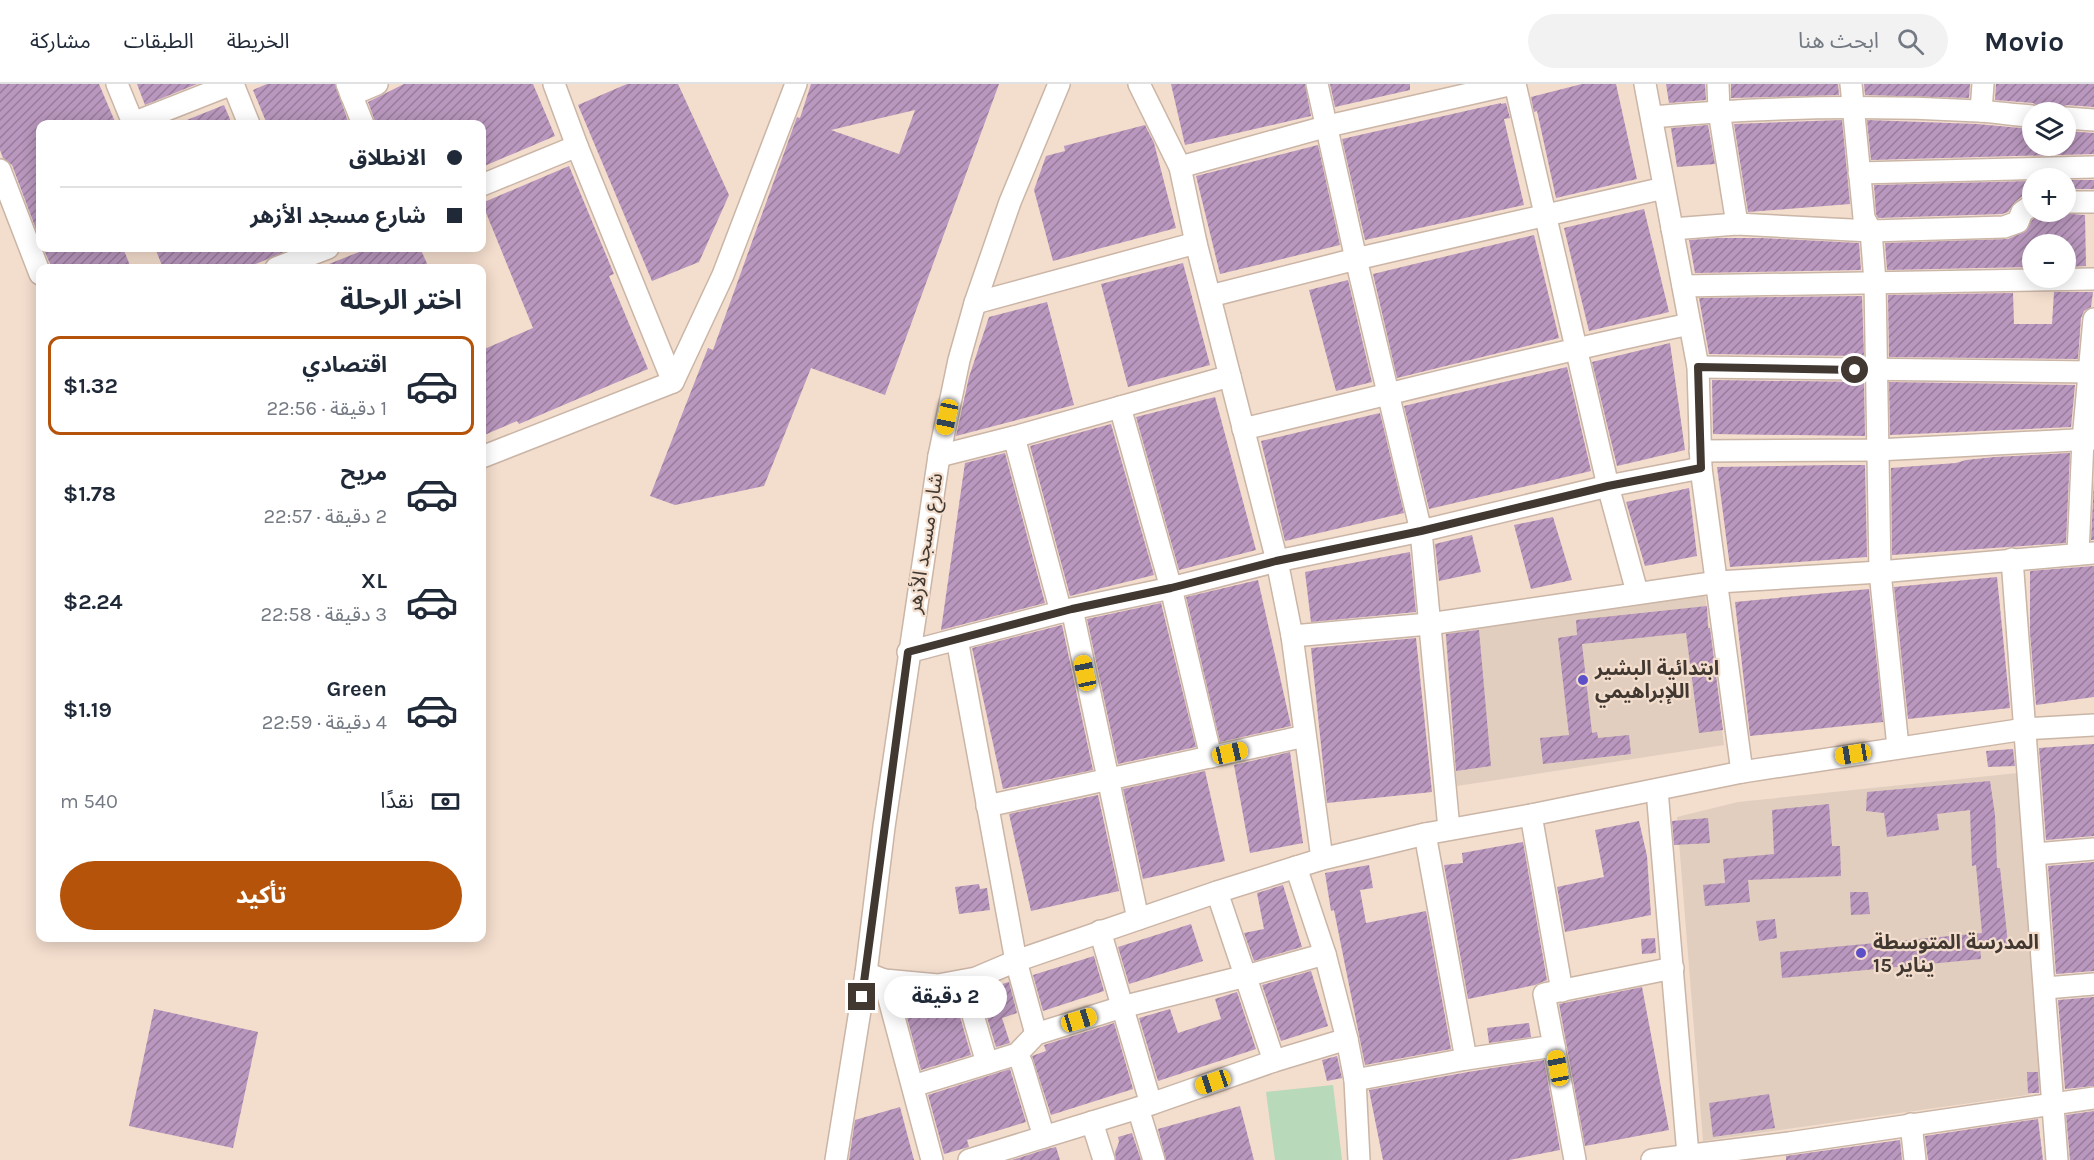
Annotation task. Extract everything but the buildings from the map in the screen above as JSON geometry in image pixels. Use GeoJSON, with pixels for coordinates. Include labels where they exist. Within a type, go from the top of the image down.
{"type":"FeatureCollection","features":[{"type":"Feature","properties":{"kind":"street"},"geometry":{"type":"LineString","coordinates":[[117,84],[132,120]]}},
{"type":"Feature","properties":{"kind":"street"},"geometry":{"type":"LineString","coordinates":[[141,120],[232,84],[247,120]]}},
{"type":"Feature","properties":{"kind":"street"},"geometry":{"type":"LineString","coordinates":[[361,120],[349,89],[377,84]]}},
{"type":"Feature","properties":{"kind":"street"},"geometry":{"type":"LineString","coordinates":[[554,84],[673,382]]}},
{"type":"Feature","properties":{"kind":"street"},"geometry":{"type":"LineString","coordinates":[[486,455],[673,382],[723,275],[796,84]]}},
{"type":"Feature","properties":{"kind":"street","name":"شارع مسجد الأزهر"},"geometry":{"type":"LineString","coordinates":[[836,1160],[875,977],[884,827],[908,652],[939,456],[959,360],[975,303],[1010,202],[1059,84]]}},
{"type":"Feature","properties":{"kind":"street"},"geometry":{"type":"LineString","coordinates":[[1139,84],[1180,167],[1196,243],[1276,561],[1292,636],[1322,859]]}},
{"type":"Feature","properties":{"kind":"street"},"geometry":{"type":"LineString","coordinates":[[1317,84],[1421,531],[1449,829]]}},
{"type":"Feature","properties":{"kind":"street"},"geometry":{"type":"LineString","coordinates":[[1180,167],[1328,126],[1514,84],[1608,486],[1636,592]]}},
{"type":"Feature","properties":{"kind":"street"},"geometry":{"type":"LineString","coordinates":[[1645,84],[1698,367],[1701,460],[1742,772]]}},
{"type":"Feature","properties":{"kind":"street"},"geometry":{"type":"LineString","coordinates":[[1718,84],[1719,111],[1737,224]]}},
{"type":"Feature","properties":{"kind":"street"},"geometry":{"type":"LineString","coordinates":[[1851,84],[1858,173],[1864,218],[1871,231],[1875,282],[1880,572],[1898,747]]}},
{"type":"Feature","properties":{"kind":"street"},"geometry":{"type":"LineString","coordinates":[[1981,111],[1983,84]]}},
{"type":"Feature","properties":{"kind":"street"},"geometry":{"type":"LineString","coordinates":[[1652,117],[1719,111],[1854,108],[1981,111],[2022,115]]}},
{"type":"Feature","properties":{"kind":"street"},"geometry":{"type":"LineString","coordinates":[[2076,119],[2094,120]]}},
{"type":"Feature","properties":{"kind":"street"},"geometry":{"type":"LineString","coordinates":[[486,183],[577,146]]}},
{"type":"Feature","properties":{"kind":"street"},"geometry":{"type":"LineString","coordinates":[[1858,173],[2094,167]]}},
{"type":"Feature","properties":{"kind":"street"},"geometry":{"type":"LineString","coordinates":[[0,170],[36,264]]}},
{"type":"Feature","properties":{"kind":"street"},"geometry":{"type":"LineString","coordinates":[[1210,296],[1356,259],[1664,188]]}},
{"type":"Feature","properties":{"kind":"street"},"geometry":{"type":"LineString","coordinates":[[2076,202],[2094,202]]}},
{"type":"Feature","properties":{"kind":"street"},"geometry":{"type":"LineString","coordinates":[[1672,229],[1737,224],[1871,231],[2004,227],[2018,222],[2022,212]]}},
{"type":"Feature","properties":{"kind":"street"},"geometry":{"type":"LineString","coordinates":[[975,303],[1196,243]]}},
{"type":"Feature","properties":{"kind":"street"},"geometry":{"type":"LineString","coordinates":[[287,264],[318,252]]}},
{"type":"Feature","properties":{"kind":"street"},"geometry":{"type":"LineString","coordinates":[[1683,286],[2094,279]]}},
{"type":"Feature","properties":{"kind":"street"},"geometry":{"type":"LineString","coordinates":[[1292,636],[1429,624],[1636,592],[1718,582],[1880,572],[2086,554],[2088,440],[2094,319]]}},
{"type":"Feature","properties":{"kind":"street"},"geometry":{"type":"LineString","coordinates":[[1243,429],[1390,395],[1577,347],[1690,324]]}},
{"type":"Feature","properties":{"kind":"street"},"geometry":{"type":"LineString","coordinates":[[1698,367],[2091,372]]}},
{"type":"Feature","properties":{"kind":"street"},"geometry":{"type":"LineString","coordinates":[[939,456],[1230,376]]}},
{"type":"Feature","properties":{"kind":"street"},"geometry":{"type":"LineString","coordinates":[[1120,407],[1171,588],[1211,757]]}},
{"type":"Feature","properties":{"kind":"street"},"geometry":{"type":"LineString","coordinates":[[1014,437],[1066,611],[1108,780],[1137,919]]}},
{"type":"Feature","properties":{"kind":"street"},"geometry":{"type":"LineString","coordinates":[[908,652],[1066,611],[1171,588],[1276,561],[1421,531],[1608,486],[1701,460],[2088,440]]}},
{"type":"Feature","properties":{"kind":"street"},"geometry":{"type":"LineString","coordinates":[[2012,560],[2058,1160]]}},
{"type":"Feature","properties":{"kind":"street"},"geometry":{"type":"LineString","coordinates":[[957,639],[1016,962],[1036,1034]]}},
{"type":"Feature","properties":{"kind":"street"},"geometry":{"type":"LineString","coordinates":[[932,1160],[913,1086],[875,977],[938,985],[976,978],[1100,931],[1296,867],[1449,829],[1531,815],[1742,772],[2025,729],[2094,725]]}},
{"type":"Feature","properties":{"kind":"street"},"geometry":{"type":"LineString","coordinates":[[987,806],[1305,736]]}},
{"type":"Feature","properties":{"kind":"street"},"geometry":{"type":"LineString","coordinates":[[1657,790],[1688,1155]]}},
{"type":"Feature","properties":{"kind":"street"},"geometry":{"type":"LineString","coordinates":[[1531,815],[1562,991]]}},
{"type":"Feature","properties":{"kind":"street"},"geometry":{"type":"LineString","coordinates":[[1425,834],[1466,1059]]}},
{"type":"Feature","properties":{"kind":"street"},"geometry":{"type":"LineString","coordinates":[[2035,854],[2094,849]]}},
{"type":"Feature","properties":{"kind":"street"},"geometry":{"type":"LineString","coordinates":[[1296,867],[1325,954],[1347,1039],[1355,1080],[1359,1160]]}},
{"type":"Feature","properties":{"kind":"street"},"geometry":{"type":"LineString","coordinates":[[1217,892],[1274,1061]]}},
{"type":"Feature","properties":{"kind":"street"},"geometry":{"type":"LineString","coordinates":[[1100,931],[1122,1007],[1154,1160]]}},
{"type":"Feature","properties":{"kind":"street"},"geometry":{"type":"LineString","coordinates":[[913,1086],[1017,1054],[1036,1034],[1122,1007],[1325,954]]}},
{"type":"Feature","properties":{"kind":"street"},"geometry":{"type":"LineString","coordinates":[[1575,1160],[1544,994],[1673,968]]}},
{"type":"Feature","properties":{"kind":"street"},"geometry":{"type":"LineString","coordinates":[[963,981],[987,1063]]}},
{"type":"Feature","properties":{"kind":"street"},"geometry":{"type":"LineString","coordinates":[[2046,988],[2094,984]]}},
{"type":"Feature","properties":{"kind":"street"},"geometry":{"type":"LineString","coordinates":[[969,1160],[1144,1106],[1274,1061],[1347,1039]]}},
{"type":"Feature","properties":{"kind":"street"},"geometry":{"type":"LineString","coordinates":[[1355,1080],[1466,1059],[1554,1046]]}},
{"type":"Feature","properties":{"kind":"street"},"geometry":{"type":"LineString","coordinates":[[1017,1054],[1044,1137]]}},
{"type":"Feature","properties":{"kind":"street"},"geometry":{"type":"LineString","coordinates":[[1652,1160],[1688,1155],[1789,1152],[1911,1124],[2094,1098]]}},
{"type":"Feature","properties":{"kind":"street"},"geometry":{"type":"LineString","coordinates":[[1092,1122],[1104,1160]]}},
{"type":"Feature","properties":{"kind":"street"},"geometry":{"type":"LineString","coordinates":[[1911,1124],[1915,1160]]}},
{"type":"Feature","properties":{"kind":"shaded area","name":"ابتدائية البشير اللإبراهيمي"},"geometry":{"type":"Polygon","coordinates":[[[1705,595],[1724,745],[1457,786],[1445,630],[1705,595]]]}},
{"type":"Feature","properties":{"kind":"shaded area","name":"المدرسة المتوسطة 15 يناير"},"geometry":{"type":"Polygon","coordinates":[[[2018,773],[2045,1090],[2027,1095],[1703,1141],[1677,817],[1738,802],[2018,773]]]}},
{"type":"Feature","properties":{"kind":"green space"},"geometry":{"type":"Polygon","coordinates":[[[1333,1085],[1342,1160],[1275,1160],[1266,1092],[1333,1085]]]}},
{"type":"Feature","properties":{"kind":"place","name":"ابتدائية البشير اللإبراهيمي"},"geometry":{"type":"Point","coordinates":[1583,680]}},
{"type":"Feature","properties":{"kind":"place","name":"المدرسة المتوسطة 15 يناير"},"geometry":{"type":"Point","coordinates":[1861,953]}},
{"type":"Feature","properties":{"kind":"route"},"geometry":{"type":"LineString","coordinates":[[862,997],[908,652],[1072,609],[1171,588],[1276,561],[1421,531],[1608,486],[1701,468],[1698,367],[1855,370]]}}]}
